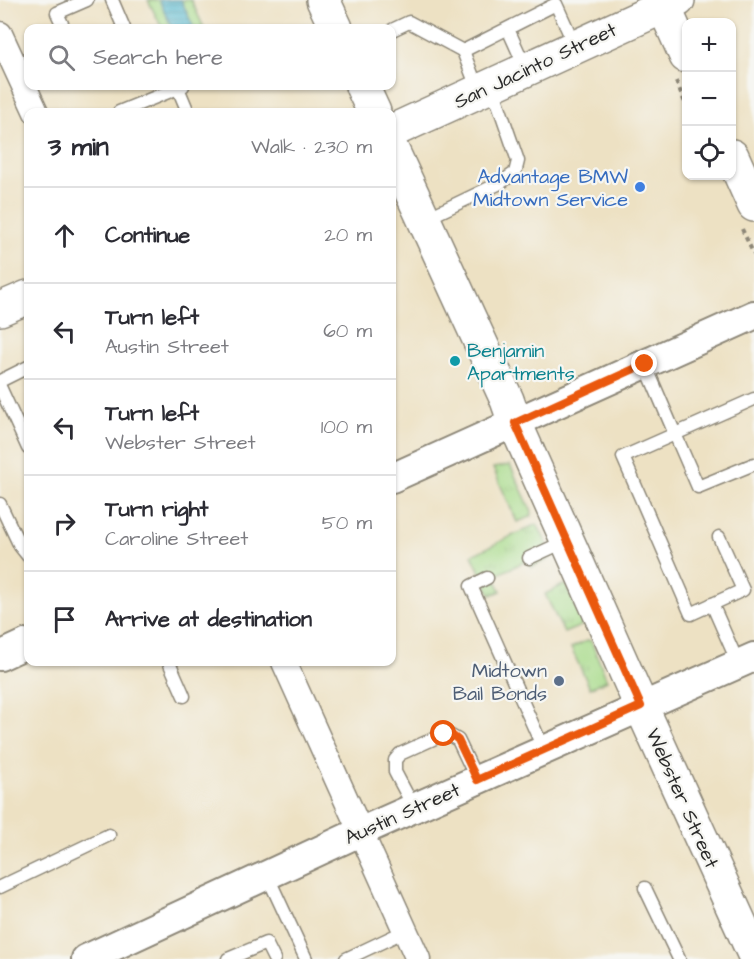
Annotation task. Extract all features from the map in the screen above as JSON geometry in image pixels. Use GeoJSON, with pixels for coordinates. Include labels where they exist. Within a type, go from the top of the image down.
{"type":"FeatureCollection","features":[{"type":"Feature","properties":{"kind":"main road"},"geometry":{"type":"LineString","coordinates":[[323,0],[334,24]]}},
{"type":"Feature","properties":{"kind":"main road"},"geometry":{"type":"LineString","coordinates":[[668,2],[682,42]]}},
{"type":"Feature","properties":{"kind":"main road","name":"San Jacinto Street"},"geometry":{"type":"LineString","coordinates":[[396,129],[576,47],[668,2]]}},
{"type":"Feature","properties":{"kind":"main road"},"geometry":{"type":"LineString","coordinates":[[364,90],[372,108]]}},
{"type":"Feature","properties":{"kind":"main road","name":"Webster Street"},"geometry":{"type":"LineString","coordinates":[[396,159],[507,400],[515,423],[641,706],[754,954]]}},
{"type":"Feature","properties":{"kind":"main road"},"geometry":{"type":"LineString","coordinates":[[736,165],[754,205]]}},
{"type":"Feature","properties":{"kind":"main road"},"geometry":{"type":"LineString","coordinates":[[0,309],[24,299]]}},
{"type":"Feature","properties":{"kind":"street"},"geometry":{"type":"LineString","coordinates":[[0,34],[24,86]]}},
{"type":"Feature","properties":{"kind":"street"},"geometry":{"type":"LineString","coordinates":[[26,90],[34,108]]}},
{"type":"Feature","properties":{"kind":"street"},"geometry":{"type":"LineString","coordinates":[[396,476],[754,315]]}},
{"type":"Feature","properties":{"kind":"street"},"geometry":{"type":"LineString","coordinates":[[0,656],[24,645]]}},
{"type":"Feature","properties":{"kind":"street","name":"Austin Street"},"geometry":{"type":"LineString","coordinates":[[98,957],[362,831],[746,660]]}},
{"type":"Feature","properties":{"kind":"street"},"geometry":{"type":"LineString","coordinates":[[287,666],[418,959]]}},
{"type":"Feature","properties":{"kind":"lane"},"geometry":{"type":"LineString","coordinates":[[62,24],[57,13],[87,0]]}},
{"type":"Feature","properties":{"kind":"lane"},"geometry":{"type":"LineString","coordinates":[[112,0],[122,24]]}},
{"type":"Feature","properties":{"kind":"lane"},"geometry":{"type":"LineString","coordinates":[[463,51],[560,2],[576,47]]}},
{"type":"Feature","properties":{"kind":"lane"},"geometry":{"type":"LineString","coordinates":[[396,28],[409,22],[463,51],[485,88],[519,161],[515,173],[500,183],[423,220]]}},
{"type":"Feature","properties":{"kind":"lane"},"geometry":{"type":"LineString","coordinates":[[508,29],[527,69]]}},
{"type":"Feature","properties":{"kind":"lane"},"geometry":{"type":"LineString","coordinates":[[129,108],[174,90]]}},
{"type":"Feature","properties":{"kind":"lane"},"geometry":{"type":"LineString","coordinates":[[182,90],[187,108]]}},
{"type":"Feature","properties":{"kind":"lane"},"geometry":{"type":"LineString","coordinates":[[645,364],[698,487],[754,464]]}},
{"type":"Feature","properties":{"kind":"lane"},"geometry":{"type":"LineString","coordinates":[[0,381],[24,370]]}},
{"type":"Feature","properties":{"kind":"lane"},"geometry":{"type":"LineString","coordinates":[[0,387],[24,439]]}},
{"type":"Feature","properties":{"kind":"lane"},"geometry":{"type":"LineString","coordinates":[[719,537],[743,590],[691,614],[623,458],[754,399]]}},
{"type":"Feature","properties":{"kind":"lane"},"geometry":{"type":"LineString","coordinates":[[0,504],[24,551]]}},
{"type":"Feature","properties":{"kind":"lane"},"geometry":{"type":"LineString","coordinates":[[529,558],[567,540]]}},
{"type":"Feature","properties":{"kind":"lane"},"geometry":{"type":"LineString","coordinates":[[487,579],[471,586],[544,750]]}},
{"type":"Feature","properties":{"kind":"lane"},"geometry":{"type":"LineString","coordinates":[[712,604],[746,660]]}},
{"type":"Feature","properties":{"kind":"lane"},"geometry":{"type":"LineString","coordinates":[[171,666],[184,696]]}},
{"type":"Feature","properties":{"kind":"lane"},"geometry":{"type":"LineString","coordinates":[[414,808],[395,772],[395,760],[400,753],[444,734],[452,735],[458,740],[477,780]]}},
{"type":"Feature","properties":{"kind":"lane"},"geometry":{"type":"LineString","coordinates":[[0,887],[109,835]]}},
{"type":"Feature","properties":{"kind":"lane"},"geometry":{"type":"LineString","coordinates":[[267,875],[306,959]]}},
{"type":"Feature","properties":{"kind":"lane"},"geometry":{"type":"LineString","coordinates":[[645,888],[680,959]]}},
{"type":"Feature","properties":{"kind":"lane"},"geometry":{"type":"LineString","coordinates":[[346,959],[405,931]]}},
{"type":"Feature","properties":{"kind":"lane"},"geometry":{"type":"LineString","coordinates":[[228,959],[266,943],[274,959]]}},
{"type":"Feature","properties":{"kind":"green space"},"geometry":{"type":"Polygon","coordinates":[[[148,0],[191,0],[202,24],[160,24],[148,0]]]}},
{"type":"Feature","properties":{"kind":"green space"},"geometry":{"type":"Polygon","coordinates":[[[510,465],[532,512],[531,517],[517,522],[493,468],[510,465]]]}},
{"type":"Feature","properties":{"kind":"green space"},"geometry":{"type":"Polygon","coordinates":[[[537,524],[552,554],[548,560],[532,567],[528,560],[494,576],[501,591],[491,595],[472,555],[537,524]]]}},
{"type":"Feature","properties":{"kind":"green space"},"geometry":{"type":"Polygon","coordinates":[[[566,585],[583,623],[564,633],[545,594],[566,585]]]}},
{"type":"Feature","properties":{"kind":"green space"},"geometry":{"type":"Polygon","coordinates":[[[588,640],[591,641],[607,680],[590,688],[571,648],[588,640]]]}},
{"type":"Feature","properties":{"kind":"water"},"geometry":{"type":"Polygon","coordinates":[[[159,0],[181,0],[192,24],[170,24],[159,0]]]}},
{"type":"Feature","properties":{"kind":"place","name":"Advantage BMW Midtown Service"},"geometry":{"type":"Point","coordinates":[640,187]}},
{"type":"Feature","properties":{"kind":"place","name":"Benjamin Apartments"},"geometry":{"type":"Point","coordinates":[455,361]}},
{"type":"Feature","properties":{"kind":"place","name":"Midtown Bail Bonds"},"geometry":{"type":"Point","coordinates":[559,681]}},
{"type":"Feature","properties":{"kind":"route"},"geometry":{"type":"LineString","coordinates":[[444,734],[452,735],[458,740],[477,780],[641,706],[515,423],[645,364]]}}]}
